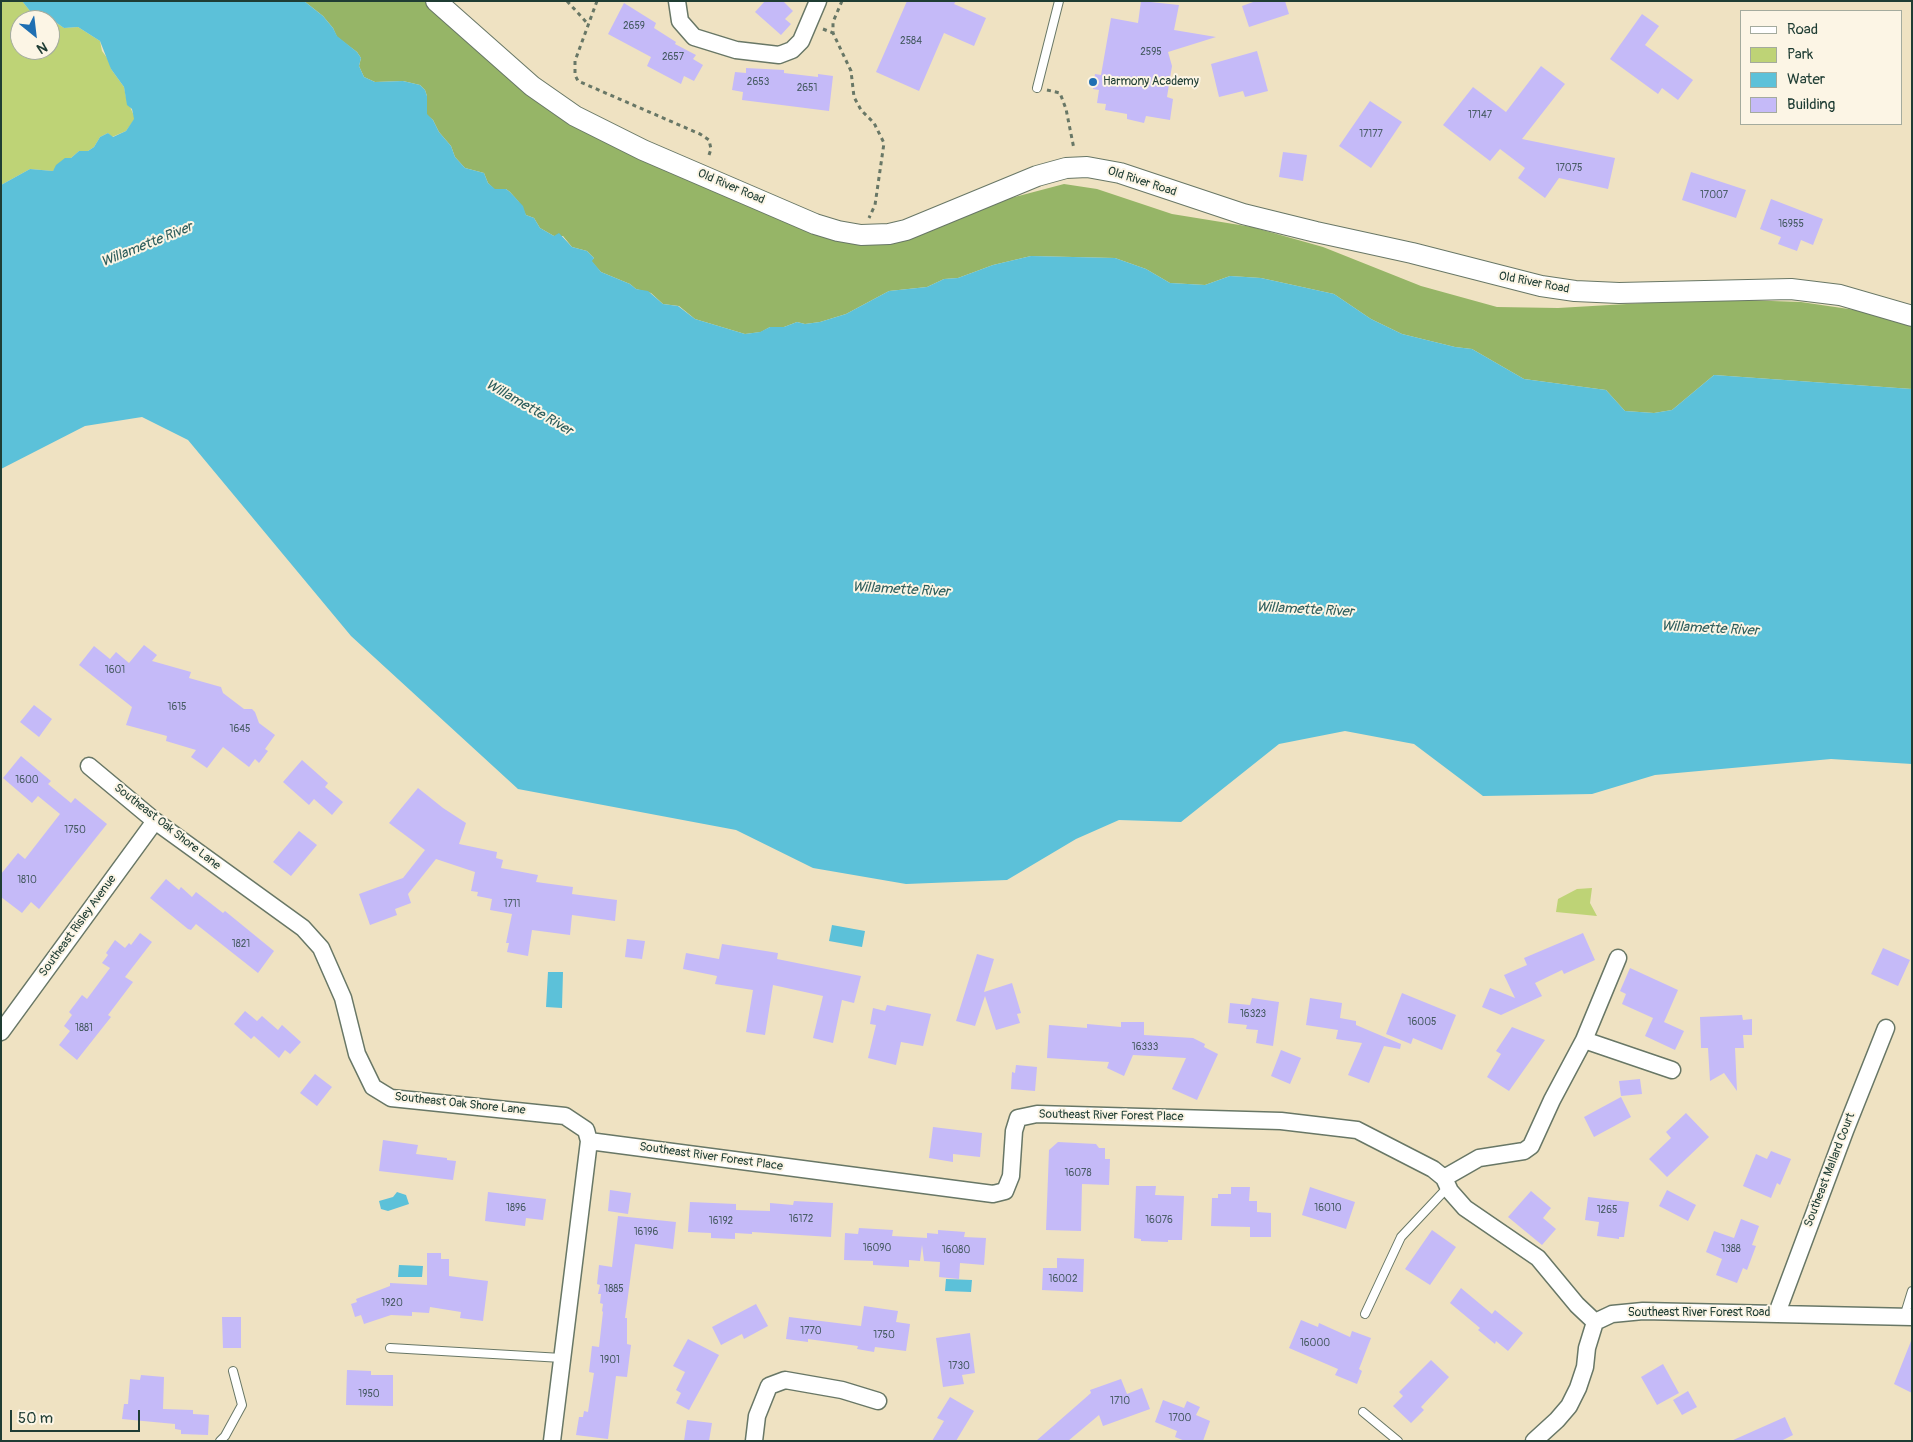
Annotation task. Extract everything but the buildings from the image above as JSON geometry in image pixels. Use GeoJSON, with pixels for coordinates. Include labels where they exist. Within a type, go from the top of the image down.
{"type":"FeatureCollection","features":[{"type":"Feature","properties":{"kind":"street","name":"Old River Road"},"geometry":{"type":"LineString","coordinates":[[436,1],[532,86],[575,116],[643,150],[838,231],[861,235],[889,234],[906,230],[1037,176],[1075,168],[1094,168],[1120,173],[1243,214],[1412,253],[1541,286],[1575,291],[1620,293],[1791,289],[1840,295],[1912,316]]}},
{"type":"Feature","properties":{"kind":"street"},"geometry":{"type":"LineString","coordinates":[[677,1],[680,21],[694,37],[736,50],[779,55],[792,50],[801,42],[818,1]]}},
{"type":"Feature","properties":{"kind":"street","name":"Southeast Oak Shore Lane"},"geometry":{"type":"LineString","coordinates":[[89,766],[155,821],[303,928],[321,948],[343,998],[357,1054],[374,1087],[391,1098],[565,1116],[586,1130],[589,1141]]}},
{"type":"Feature","properties":{"kind":"street","name":"Southeast Risley Avenue"},"geometry":{"type":"LineString","coordinates":[[1,1032],[155,821]]}},
{"type":"Feature","properties":{"kind":"street"},"geometry":{"type":"LineString","coordinates":[[1446,1183],[1479,1158],[1524,1151],[1531,1146],[1552,1100],[1584,1040],[1618,958]]}},
{"type":"Feature","properties":{"kind":"street","name":"Southeast Mallard Court"},"geometry":{"type":"LineString","coordinates":[[1777,1313],[1844,1131],[1886,1028]]}},
{"type":"Feature","properties":{"kind":"street"},"geometry":{"type":"LineString","coordinates":[[1584,1040],[1672,1070]]}},
{"type":"Feature","properties":{"kind":"street","name":"Southeast River Forest Place"},"geometry":{"type":"LineString","coordinates":[[589,1141],[992,1194],[1005,1191],[1011,1176],[1014,1131],[1018,1118],[1037,1114],[1281,1121],[1357,1130],[1433,1169],[1465,1208],[1538,1258],[1577,1305],[1595,1322]]}},
{"type":"Feature","properties":{"kind":"street"},"geometry":{"type":"LineString","coordinates":[[552,1441],[589,1141]]}},
{"type":"Feature","properties":{"kind":"street","name":"Southeast River Forest Road"},"geometry":{"type":"LineString","coordinates":[[1595,1322],[1612,1314],[1643,1311],[1908,1317]]}},
{"type":"Feature","properties":{"kind":"street"},"geometry":{"type":"LineString","coordinates":[[1534,1441],[1557,1420],[1578,1388],[1595,1322]]}},
{"type":"Feature","properties":{"kind":"street"},"geometry":{"type":"LineString","coordinates":[[754,1441],[757,1416],[769,1386],[785,1380],[842,1390],[878,1402]]}},
{"type":"Feature","properties":{"kind":"lane"},"geometry":{"type":"LineString","coordinates":[[1037,88],[1059,1]]}},
{"type":"Feature","properties":{"kind":"lane"},"geometry":{"type":"LineString","coordinates":[[1365,1314],[1401,1237],[1446,1183]]}},
{"type":"Feature","properties":{"kind":"lane"},"geometry":{"type":"LineString","coordinates":[[1908,1317],[1912,1291]]}},
{"type":"Feature","properties":{"kind":"lane"},"geometry":{"type":"LineString","coordinates":[[390,1348],[562,1358]]}},
{"type":"Feature","properties":{"kind":"lane"},"geometry":{"type":"LineString","coordinates":[[220,1441],[226,1436],[242,1405],[232,1372]]}},
{"type":"Feature","properties":{"kind":"lane"},"geometry":{"type":"LineString","coordinates":[[1363,1412],[1398,1441]]}},
{"type":"Feature","properties":{"kind":"path"},"geometry":{"type":"LineString","coordinates":[[567,1],[589,24]]}},
{"type":"Feature","properties":{"kind":"path"},"geometry":{"type":"LineString","coordinates":[[598,1],[575,61],[575,75],[578,81],[700,134],[708,140],[711,149]]}},
{"type":"Feature","properties":{"kind":"path"},"geometry":{"type":"LineString","coordinates":[[842,1],[833,22],[834,34],[851,71],[854,97],[861,110],[874,123],[884,143],[874,206]]}},
{"type":"Feature","properties":{"kind":"path"},"geometry":{"type":"LineString","coordinates":[[1037,88],[1060,93],[1074,139],[1075,168]]}},
{"type":"Feature","properties":{"kind":"green space"},"geometry":{"type":"Polygon","coordinates":[[[1,1],[22,1],[29,10],[10,10],[10,60],[60,60],[60,25],[64,28],[78,27],[100,41],[102,51],[110,62],[111,69],[124,87],[134,116],[134,120],[126,131],[112,137],[108,133],[100,137],[94,147],[88,151],[79,151],[71,158],[65,159],[53,171],[30,169],[1,185],[1,1]]]}},
{"type":"Feature","properties":{"kind":"green space"},"geometry":{"type":"Polygon","coordinates":[[[304,1],[425,1],[493,61],[781,219],[917,236],[992,203],[1064,184],[1097,189],[1172,214],[1252,227],[1323,247],[1421,286],[1497,307],[1558,308],[1713,299],[1801,302],[1869,312],[1912,325],[1912,389],[1714,375],[1672,410],[1654,413],[1625,411],[1606,390],[1524,379],[1472,349],[1455,347],[1402,334],[1371,319],[1334,294],[1261,278],[1230,276],[1205,285],[1170,283],[1146,269],[1115,258],[1031,256],[993,265],[958,278],[944,279],[927,287],[889,291],[846,314],[820,322],[805,324],[797,322],[784,327],[770,327],[761,332],[745,334],[695,319],[679,306],[663,304],[651,293],[636,289],[630,284],[601,272],[591,261],[594,258],[587,251],[572,247],[563,236],[554,236],[540,228],[534,218],[526,215],[510,192],[506,189],[495,190],[488,183],[484,173],[465,168],[455,157],[451,146],[439,132],[433,120],[427,115],[427,96],[425,90],[420,85],[403,81],[375,82],[364,77],[359,66],[361,58],[357,52],[337,37],[333,28],[323,16],[304,1]]]}},
{"type":"Feature","properties":{"kind":"green space"},"geometry":{"type":"Polygon","coordinates":[[[1592,888],[1590,903],[1597,916],[1556,912],[1558,899],[1577,889],[1592,888]]]}},
{"type":"Feature","properties":{"kind":"water","name":"Willamette River"},"geometry":{"type":"Polygon","coordinates":[[[22,1],[304,1],[323,16],[337,36],[357,52],[361,58],[359,66],[364,77],[375,82],[403,81],[420,85],[425,90],[427,96],[427,114],[451,146],[455,157],[465,168],[484,173],[488,183],[495,189],[506,189],[510,192],[523,206],[526,215],[534,218],[540,228],[554,236],[559,233],[572,247],[587,251],[594,258],[592,261],[601,272],[630,284],[636,289],[648,291],[663,304],[678,306],[695,319],[745,334],[760,332],[770,327],[784,327],[797,322],[805,324],[820,322],[846,314],[889,291],[927,287],[944,279],[958,278],[993,265],[1031,256],[1115,258],[1146,269],[1170,283],[1205,285],[1230,276],[1261,278],[1334,294],[1371,319],[1402,334],[1455,347],[1472,349],[1524,379],[1606,390],[1625,411],[1654,413],[1672,410],[1714,375],[1912,389],[1912,764],[1831,759],[1655,775],[1592,794],[1483,796],[1414,744],[1345,731],[1279,744],[1181,822],[1119,820],[1076,839],[1007,880],[906,884],[813,868],[736,830],[518,789],[351,636],[188,440],[142,417],[85,426],[1,469],[1,185],[30,169],[53,171],[56,165],[65,158],[71,158],[79,151],[88,151],[94,147],[100,137],[108,133],[113,137],[126,131],[134,119],[132,109],[127,105],[124,87],[111,69],[100,41],[78,27],[64,28],[60,25],[60,10],[29,10],[22,1]]]}},
{"type":"Feature","properties":{"kind":"water"},"geometry":{"type":"Polygon","coordinates":[[[832,925],[865,931],[862,947],[829,941],[832,925]]]}},
{"type":"Feature","properties":{"kind":"water"},"geometry":{"type":"Polygon","coordinates":[[[548,972],[563,972],[562,1008],[546,1007],[548,972]]]}},
{"type":"Feature","properties":{"kind":"water"},"geometry":{"type":"Polygon","coordinates":[[[397,1192],[406,1195],[409,1204],[388,1211],[381,1209],[379,1201],[393,1197],[397,1192]]]}},
{"type":"Feature","properties":{"kind":"water"},"geometry":{"type":"Polygon","coordinates":[[[399,1265],[423,1266],[422,1277],[398,1277],[399,1265]]]}},
{"type":"Feature","properties":{"kind":"water"},"geometry":{"type":"Polygon","coordinates":[[[946,1279],[972,1280],[971,1292],[945,1291],[946,1279]]]}},
{"type":"Feature","properties":{"kind":"place","name":"Harmony Academy"},"geometry":{"type":"Point","coordinates":[1093,82]}}]}
